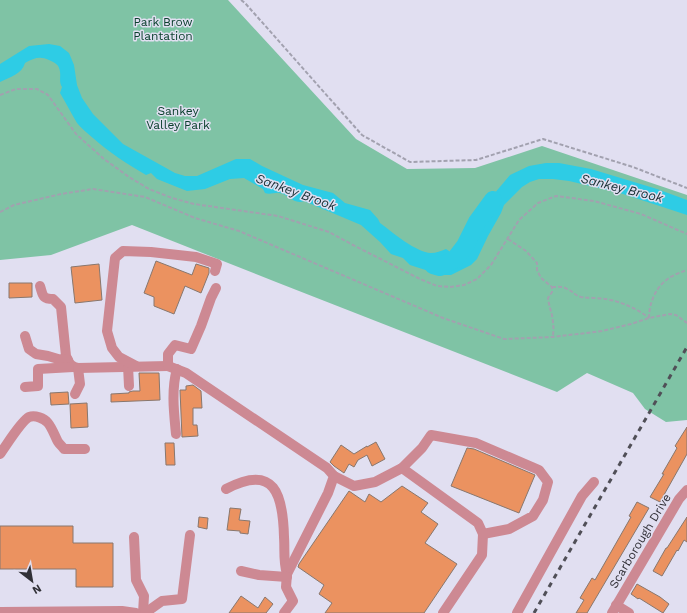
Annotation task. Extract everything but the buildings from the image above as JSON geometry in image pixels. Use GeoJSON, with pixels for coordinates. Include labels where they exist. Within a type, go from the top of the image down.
{"type":"FeatureCollection","features":[{"type":"Feature","properties":{"kind":"street"},"geometry":{"type":"LineString","coordinates":[[132,366],[119,357],[112,348],[107,331],[115,258],[123,251],[151,252],[196,257],[217,264],[215,271]]}},
{"type":"Feature","properties":{"kind":"street"},"geometry":{"type":"LineString","coordinates":[[40,286],[44,297],[47,299],[53,299],[61,307],[66,356],[73,365],[80,384],[75,394]]}},
{"type":"Feature","properties":{"kind":"street"},"geometry":{"type":"LineString","coordinates":[[176,434],[174,407],[175,377],[168,354],[175,345],[191,349],[216,288]]}},
{"type":"Feature","properties":{"kind":"street"},"geometry":{"type":"LineString","coordinates":[[25,336],[29,349],[36,354],[48,356],[73,365]]}},
{"type":"Feature","properties":{"kind":"street"},"geometry":{"type":"LineString","coordinates":[[25,387],[38,386],[38,369],[73,365],[173,368],[186,373],[327,468],[334,476],[354,486],[375,482],[402,468],[422,448],[431,435],[476,443],[539,470],[548,482],[543,500],[533,516],[509,529],[483,534]]}},
{"type":"Feature","properties":{"kind":"street"},"geometry":{"type":"LineString","coordinates":[[129,386],[132,366]]}},
{"type":"Feature","properties":{"kind":"street"},"geometry":{"type":"LineString","coordinates":[[0,454],[21,424],[33,416],[47,421],[57,441],[64,449],[85,449]]}},
{"type":"Feature","properties":{"kind":"street"},"geometry":{"type":"LineString","coordinates":[[402,468],[478,523],[483,534],[482,555],[443,613]]}},
{"type":"Feature","properties":{"kind":"street"},"geometry":{"type":"LineString","coordinates":[[287,575],[328,493],[334,476]]}},
{"type":"Feature","properties":{"kind":"street"},"geometry":{"type":"LineString","coordinates":[[226,489],[239,482],[258,479],[269,483],[276,490],[281,503],[283,518],[284,564],[287,575],[286,587],[293,601],[284,613]]}},
{"type":"Feature","properties":{"kind":"street"},"geometry":{"type":"LineString","coordinates":[[517,613],[582,496],[594,482]]}},
{"type":"Feature","properties":{"kind":"street","name":"Scarborough Drive"},"geometry":{"type":"LineString","coordinates":[[629,613],[614,609],[679,499],[687,490]]}},
{"type":"Feature","properties":{"kind":"street"},"geometry":{"type":"LineString","coordinates":[[144,613],[162,601],[182,598],[190,535]]}},
{"type":"Feature","properties":{"kind":"street"},"geometry":{"type":"LineString","coordinates":[[134,536],[136,580],[144,596],[144,613]]}},
{"type":"Feature","properties":{"kind":"street"},"geometry":{"type":"LineString","coordinates":[[240,571],[259,575],[287,575]]}},
{"type":"Feature","properties":{"kind":"street"},"geometry":{"type":"LineString","coordinates":[[0,612],[122,611],[136,613]]}},
{"type":"Feature","properties":{"kind":"path"},"geometry":{"type":"LineString","coordinates":[[241,0],[362,135],[410,162],[476,160],[543,139],[633,167],[687,188]]}},
{"type":"Feature","properties":{"kind":"path"},"geometry":{"type":"LineString","coordinates":[[0,95],[16,89],[37,89],[48,95],[76,134],[104,159],[149,189],[172,198],[194,204],[278,216],[329,232],[380,259],[437,286],[450,287],[464,285],[477,279],[491,265],[519,220],[538,203],[556,196],[594,201],[641,214],[687,234]]}},
{"type":"Feature","properties":{"kind":"path"},"geometry":{"type":"LineString","coordinates":[[0,212],[14,205],[93,188],[145,197],[195,218],[239,231],[443,318],[504,340],[553,338],[602,331],[649,318],[670,314],[676,315],[687,323]]}},
{"type":"Feature","properties":{"kind":"path"},"geometry":{"type":"LineString","coordinates":[[507,238],[526,251],[537,263],[537,270],[541,278],[552,287],[568,289],[573,294],[581,296],[625,304],[639,310],[649,318]]}},
{"type":"Feature","properties":{"kind":"path"},"geometry":{"type":"LineString","coordinates":[[649,318],[649,308],[655,294],[664,282],[687,270]]}},
{"type":"Feature","properties":{"kind":"path"},"geometry":{"type":"LineString","coordinates":[[552,287],[552,292],[548,298],[554,325],[553,338]]}},
{"type":"Feature","properties":{"kind":"green space","name":"Sankey Valley Park"},"geometry":{"type":"Polygon","coordinates":[[[0,0],[228,0],[356,139],[407,169],[475,168],[542,146],[687,195],[687,420],[666,422],[645,409],[633,393],[587,373],[557,392],[132,225],[51,255],[0,260],[0,0]]]}},
{"type":"Feature","properties":{"kind":"water"},"geometry":{"type":"Polygon","coordinates":[[[49,44],[60,46],[69,53],[74,65],[77,85],[82,98],[93,114],[123,144],[175,173],[185,176],[197,176],[236,159],[250,159],[303,185],[333,193],[345,203],[370,210],[380,223],[412,246],[425,252],[435,253],[446,249],[457,260],[461,260],[466,257],[481,213],[510,175],[529,166],[546,163],[559,163],[591,169],[657,189],[687,200],[687,215],[620,193],[569,181],[539,179],[522,187],[504,205],[477,259],[471,265],[451,275],[441,275],[410,265],[403,258],[391,254],[361,225],[304,201],[294,201],[280,193],[265,193],[263,189],[244,178],[230,179],[205,189],[187,191],[157,179],[151,173],[146,175],[105,148],[77,123],[60,93],[62,87],[60,82],[60,71],[55,63],[43,58],[34,59],[25,63],[18,73],[0,82],[0,64],[29,46],[49,44]]]}},
{"type":"Feature","properties":{"kind":"waterway","name":"Sankey Brook"},"geometry":{"type":"LineString","coordinates":[[433,265],[440,267],[455,259],[465,246],[477,222],[493,200]]}},
{"type":"Feature","properties":{"kind":"railway"},"geometry":{"type":"LineString","coordinates":[[534,613],[687,347]]}},
{"type":"Feature","properties":{"kind":"park label","name":"Park Brow Plantation"},"geometry":{"type":"Point","coordinates":[163,29]}}]}
